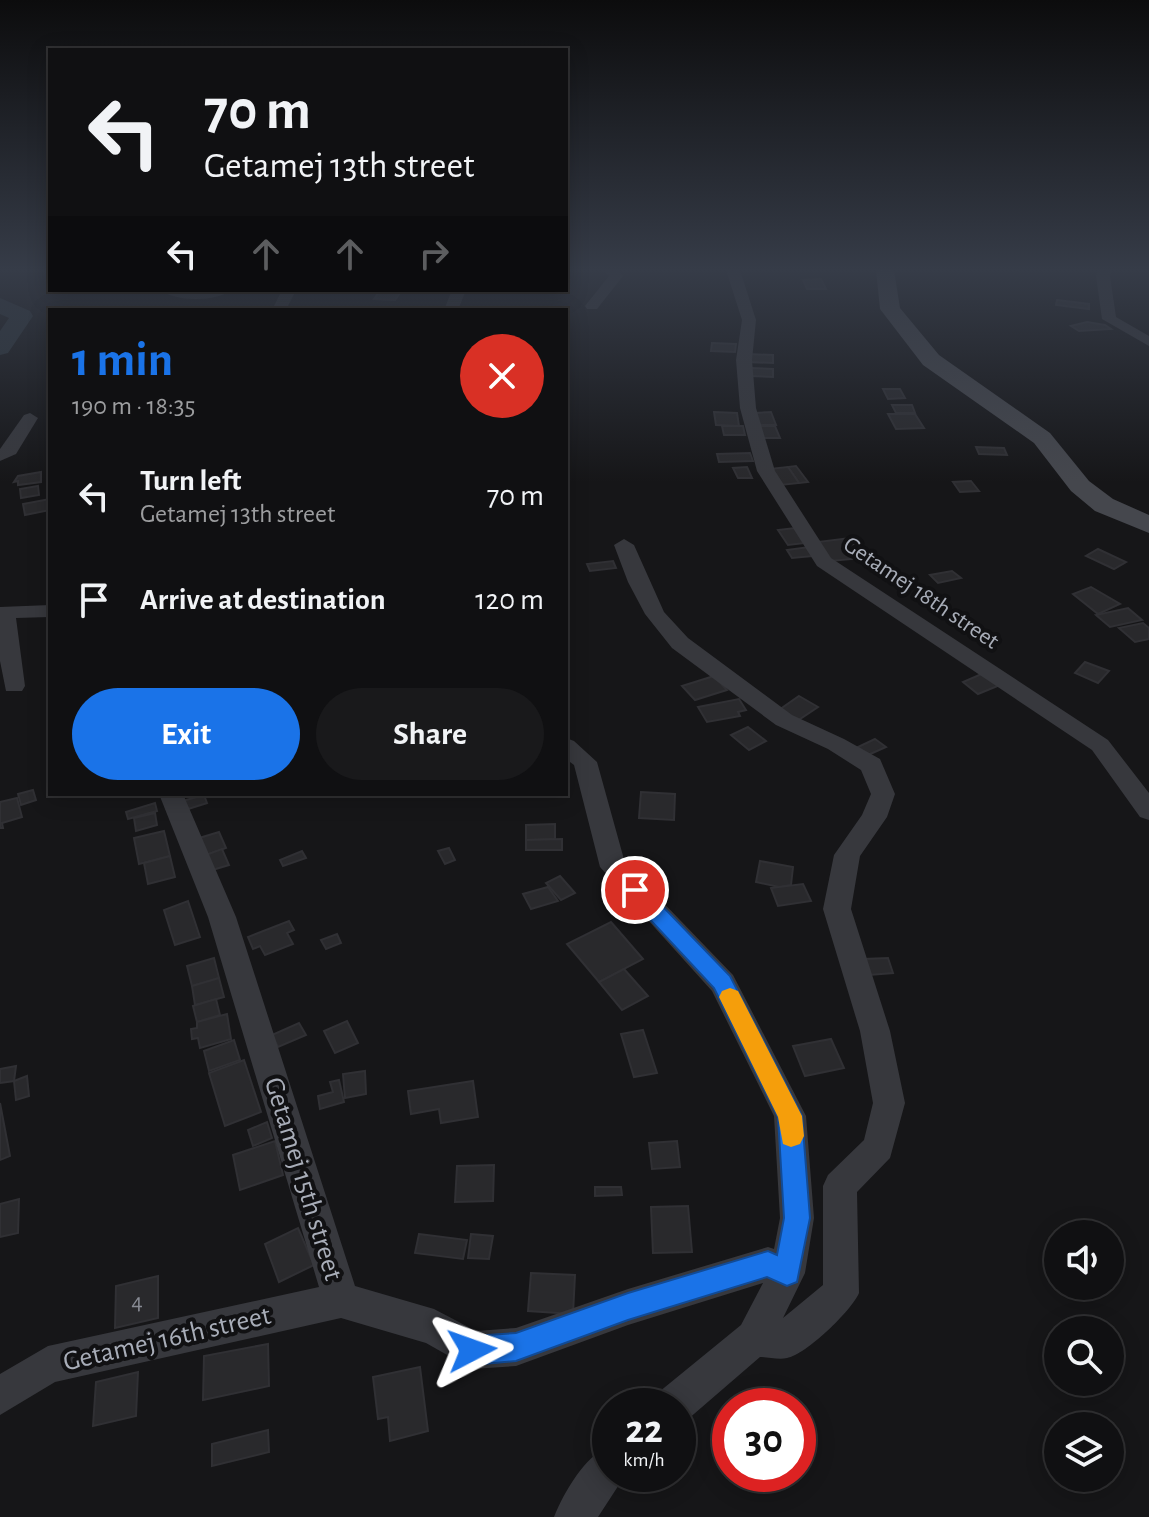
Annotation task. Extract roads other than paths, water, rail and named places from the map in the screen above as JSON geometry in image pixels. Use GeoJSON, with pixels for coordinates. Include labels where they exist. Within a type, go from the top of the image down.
{"type":"FeatureCollection","features":[{"type":"Feature","properties":{"kind":"street","name":"Getamej 18th street"},"geometry":{"type":"LineString","coordinates":[[746,341],[744,360],[748,408],[766,471],[824,562],[1100,745],[1149,811]]}},
{"type":"Feature","properties":{"kind":"street"},"geometry":{"type":"LineString","coordinates":[[916,341],[931,360],[1042,438],[1080,486],[1104,505],[1149,525]]}},
{"type":"Feature","properties":{"kind":"street"},"geometry":{"type":"LineString","coordinates":[[0,456],[10,450],[30,418]]}},
{"type":"Feature","properties":{"kind":"street"},"geometry":{"type":"LineString","coordinates":[[624,545],[655,614],[680,643],[784,720],[836,744],[871,765],[883,794],[874,817],[847,855],[837,909],[875,1031],[889,1103],[878,1148],[840,1186],[841,1293],[786,1340],[754,1338]]}},
{"type":"Feature","properties":{"kind":"street"},"geometry":{"type":"LineString","coordinates":[[14,686],[3,612],[48,611]]}},
{"type":"Feature","properties":{"kind":"street"},"geometry":{"type":"LineString","coordinates":[[568,748],[585,762],[613,867],[723,983],[790,1116],[797,1218],[787,1273],[754,1338],[694,1388]]}},
{"type":"Feature","properties":{"kind":"street","name":"Getamej 15th street"},"geometry":{"type":"LineString","coordinates":[[172,796],[222,917],[341,1300],[434,1327],[472,1350],[516,1347],[628,1307],[768,1264],[787,1273]]}},
{"type":"Feature","properties":{"kind":"street","name":"Getamej 16th street"},"geometry":{"type":"LineString","coordinates":[[0,1396],[48,1365],[341,1300]]}},
{"type":"Feature","properties":{"kind":"street"},"geometry":{"type":"LineString","coordinates":[[574,1517],[592,1491]]}},
{"type":"Feature","properties":{"kind":"waterway"},"geometry":{"type":"LineString","coordinates":[[0,348],[5,341]]}}]}
